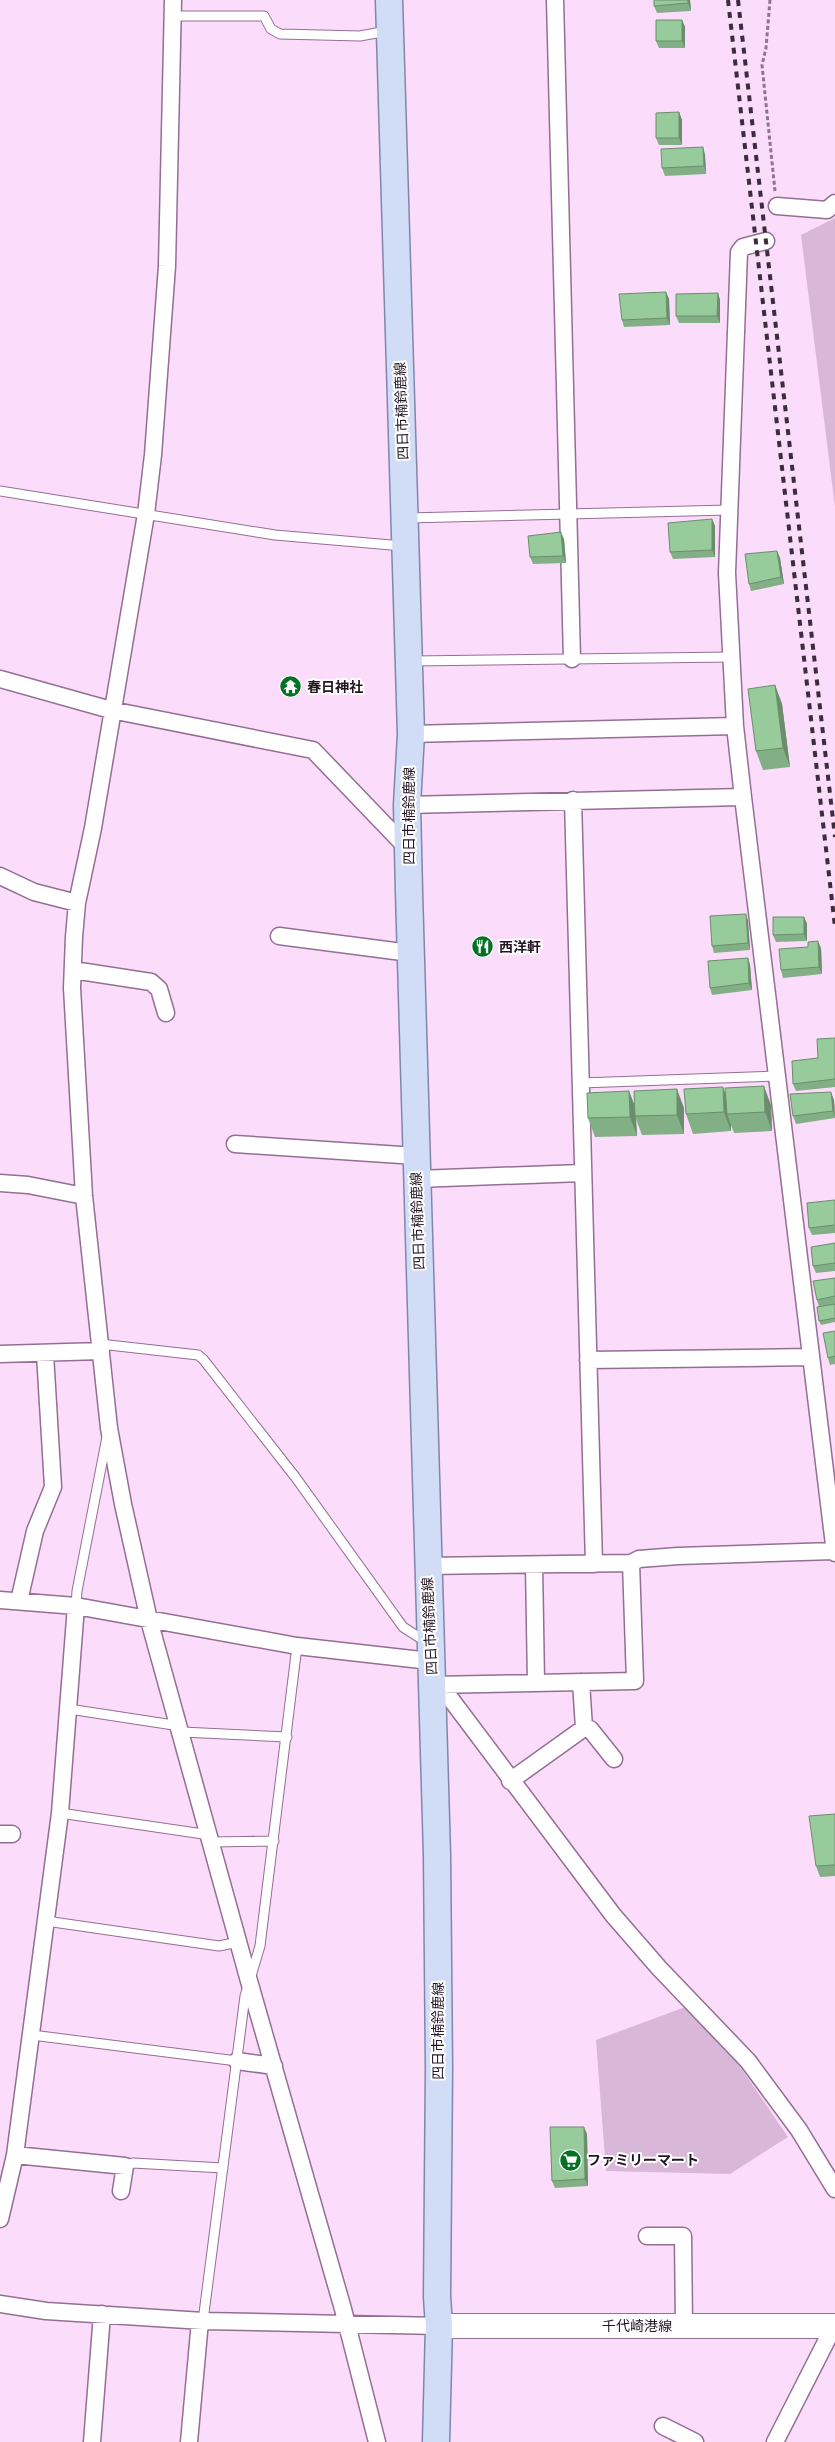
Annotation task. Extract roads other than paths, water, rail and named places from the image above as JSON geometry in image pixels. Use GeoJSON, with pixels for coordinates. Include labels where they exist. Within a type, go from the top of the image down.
{"type":"FeatureCollection","features":[{"type":"Feature","properties":{"kind":"main road","name":"四日市楠鈴鹿線"},"geometry":{"type":"LineString","coordinates":[[389,0],[411,734],[407,805],[410,953],[427,1566],[434,1669],[439,2058],[437,2297],[439,2326],[436,2442]]}},
{"type":"Feature","properties":{"kind":"main road","name":"千代崎港線"},"geometry":{"type":"LineString","coordinates":[[439,2326],[835,2326]]}},
{"type":"Feature","properties":{"kind":"street"},"geometry":{"type":"LineString","coordinates":[[555,0],[572,659]]}},
{"type":"Feature","properties":{"kind":"street"},"geometry":{"type":"LineString","coordinates":[[173,8],[167,266],[154,445],[146,514],[93,828],[77,903],[73,970],[84,1196],[109,1428],[123,1504],[149,1620],[181,1729],[249,1982],[343,2308],[377,2442]]}},
{"type":"Feature","properties":{"kind":"street"},"geometry":{"type":"LineString","coordinates":[[777,206],[827,210],[835,203]]}},
{"type":"Feature","properties":{"kind":"street"},"geometry":{"type":"LineString","coordinates":[[427,1566],[631,1563],[639,1559],[678,1556],[835,1552],[743,797],[736,726],[727,573],[739,252],[743,247],[766,241]]}},
{"type":"Feature","properties":{"kind":"street"},"geometry":{"type":"LineString","coordinates":[[0,679],[112,710],[313,750],[408,849]]}},
{"type":"Feature","properties":{"kind":"street"},"geometry":{"type":"LineString","coordinates":[[411,734],[736,726]]}},
{"type":"Feature","properties":{"kind":"street"},"geometry":{"type":"LineString","coordinates":[[407,805],[743,797]]}},
{"type":"Feature","properties":{"kind":"street"},"geometry":{"type":"LineString","coordinates":[[573,800],[594,1564]]}},
{"type":"Feature","properties":{"kind":"street"},"geometry":{"type":"LineString","coordinates":[[0,876],[34,892],[77,903]]}},
{"type":"Feature","properties":{"kind":"street"},"geometry":{"type":"LineString","coordinates":[[279,936],[410,953]]}},
{"type":"Feature","properties":{"kind":"street"},"geometry":{"type":"LineString","coordinates":[[73,970],[151,982],[159,989],[166,1013]]}},
{"type":"Feature","properties":{"kind":"street"},"geometry":{"type":"LineString","coordinates":[[235,1144],[417,1168],[582,1173]]}},
{"type":"Feature","properties":{"kind":"street"},"geometry":{"type":"LineString","coordinates":[[0,1183],[28,1185],[84,1196]]}},
{"type":"Feature","properties":{"kind":"street"},"geometry":{"type":"LineString","coordinates":[[0,1354],[45,1354],[100,1348]]}},
{"type":"Feature","properties":{"kind":"street"},"geometry":{"type":"LineString","coordinates":[[19,1601],[36,1531],[53,1487],[45,1354]]}},
{"type":"Feature","properties":{"kind":"street"},"geometry":{"type":"LineString","coordinates":[[588,1360],[811,1357]]}},
{"type":"Feature","properties":{"kind":"street"},"geometry":{"type":"LineString","coordinates":[[0,1600],[76,1606],[434,1669],[536,1683],[635,1681],[631,1563]]}},
{"type":"Feature","properties":{"kind":"street"},"geometry":{"type":"LineString","coordinates":[[534,1565],[536,1683]]}},
{"type":"Feature","properties":{"kind":"street"},"geometry":{"type":"LineString","coordinates":[[0,2219],[15,2155],[60,1813],[76,1606]]}},
{"type":"Feature","properties":{"kind":"street"},"geometry":{"type":"LineString","coordinates":[[434,1669],[510,1781],[613,1916],[659,1968],[748,2061],[798,2130],[835,2189]]}},
{"type":"Feature","properties":{"kind":"street"},"geometry":{"type":"LineString","coordinates":[[581,1682],[584,1728]]}},
{"type":"Feature","properties":{"kind":"street"},"geometry":{"type":"LineString","coordinates":[[510,1781],[584,1728],[590,1729],[614,1759]]}},
{"type":"Feature","properties":{"kind":"street"},"geometry":{"type":"LineString","coordinates":[[237,2061],[274,2066]]}},
{"type":"Feature","properties":{"kind":"street"},"geometry":{"type":"LineString","coordinates":[[15,2155],[125,2166],[121,2191]]}},
{"type":"Feature","properties":{"kind":"street"},"geometry":{"type":"LineString","coordinates":[[647,2236],[683,2236],[684,2326]]}},
{"type":"Feature","properties":{"kind":"street"},"geometry":{"type":"LineString","coordinates":[[0,2304],[46,2311],[201,2321],[439,2326]]}},
{"type":"Feature","properties":{"kind":"street"},"geometry":{"type":"LineString","coordinates":[[92,2442],[102,2314]]}},
{"type":"Feature","properties":{"kind":"street"},"geometry":{"type":"LineString","coordinates":[[189,2442],[201,2321]]}},
{"type":"Feature","properties":{"kind":"street"},"geometry":{"type":"LineString","coordinates":[[775,2442],[835,2326]]}},
{"type":"Feature","properties":{"kind":"street"},"geometry":{"type":"LineString","coordinates":[[663,2426],[695,2442]]}},
{"type":"Feature","properties":{"kind":"lane"},"geometry":{"type":"LineString","coordinates":[[173,8],[264,16],[272,29],[280,34],[360,36],[390,30]]}},
{"type":"Feature","properties":{"kind":"lane"},"geometry":{"type":"LineString","coordinates":[[0,491],[275,536],[406,546]]}},
{"type":"Feature","properties":{"kind":"lane"},"geometry":{"type":"LineString","coordinates":[[405,518],[730,510]]}},
{"type":"Feature","properties":{"kind":"lane"},"geometry":{"type":"LineString","coordinates":[[409,662],[732,657]]}},
{"type":"Feature","properties":{"kind":"lane"},"geometry":{"type":"LineString","coordinates":[[581,1083],[776,1076]]}},
{"type":"Feature","properties":{"kind":"lane"},"geometry":{"type":"LineString","coordinates":[[100,1348],[198,1355],[203,1359],[296,1478],[434,1669]]}},
{"type":"Feature","properties":{"kind":"lane"},"geometry":{"type":"LineString","coordinates":[[76,1606],[76,1591],[109,1428]]}},
{"type":"Feature","properties":{"kind":"lane"},"geometry":{"type":"LineString","coordinates":[[201,2321],[245,1996],[260,1946],[297,1646]]}},
{"type":"Feature","properties":{"kind":"lane"},"geometry":{"type":"LineString","coordinates":[[69,1709],[181,1729],[287,1737]]}},
{"type":"Feature","properties":{"kind":"lane"},"geometry":{"type":"LineString","coordinates":[[60,1813],[211,1838],[274,1841]]}},
{"type":"Feature","properties":{"kind":"lane"},"geometry":{"type":"LineString","coordinates":[[46,1921],[219,1946],[238,1942]]}},
{"type":"Feature","properties":{"kind":"lane"},"geometry":{"type":"LineString","coordinates":[[32,2035],[237,2061]]}},
{"type":"Feature","properties":{"kind":"lane"},"geometry":{"type":"LineString","coordinates":[[125,2166],[133,2164],[223,2168]]}},
{"type":"Feature","properties":{"kind":"railway"},"geometry":{"type":"LineString","coordinates":[[728,0],[835,927]]}},
{"type":"Feature","properties":{"kind":"railway"},"geometry":{"type":"LineString","coordinates":[[738,0],[835,837]]}},
{"type":"Feature","properties":{"kind":"place","name":"春日神社"},"geometry":{"type":"Point","coordinates":[291,687]}},
{"type":"Feature","properties":{"kind":"place","name":"西洋軒"},"geometry":{"type":"Point","coordinates":[483,947]}},
{"type":"Feature","properties":{"kind":"place","name":"ファミリーマート"},"geometry":{"type":"Point","coordinates":[571,2160]}}]}
